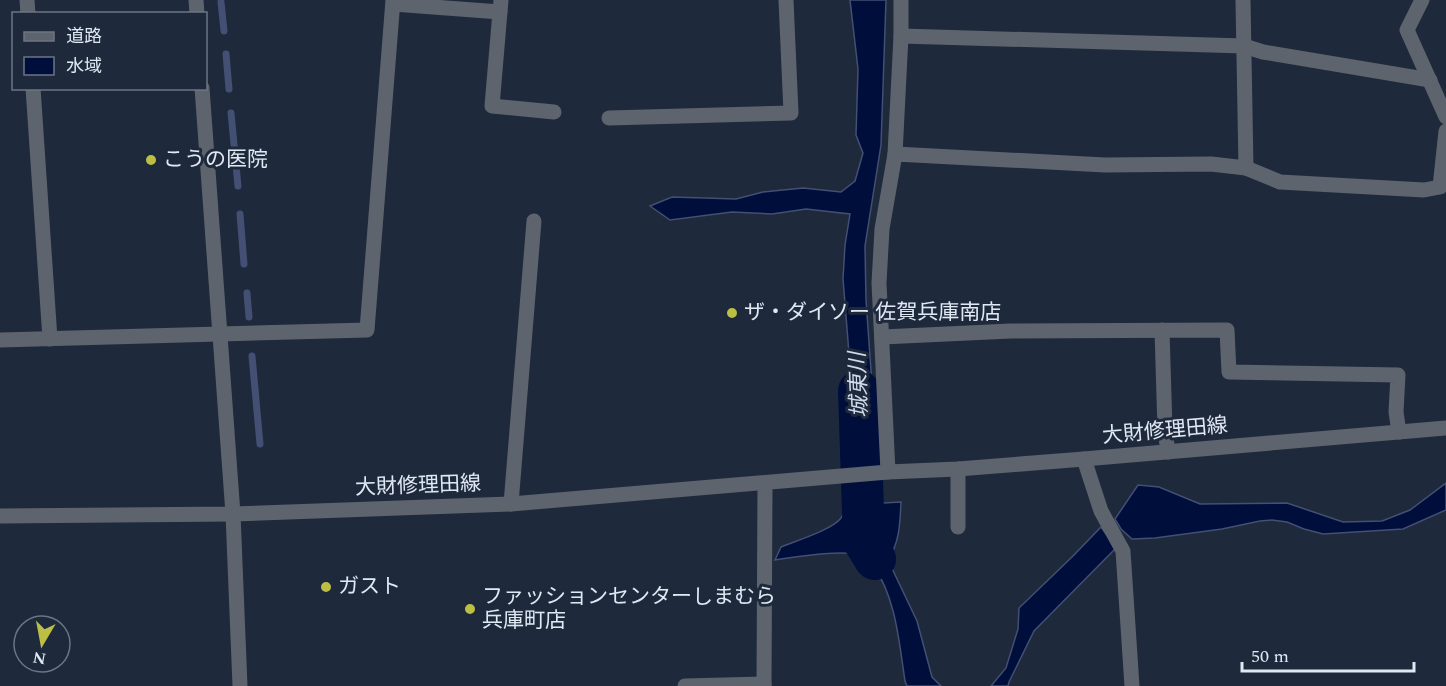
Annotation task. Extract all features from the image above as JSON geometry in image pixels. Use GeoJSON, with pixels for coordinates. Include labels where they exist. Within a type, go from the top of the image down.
{"type":"FeatureCollection","features":[{"type":"Feature","properties":{"kind":"street"},"geometry":{"type":"LineString","coordinates":[[609,118],[791,113],[786,0]]}},
{"type":"Feature","properties":{"kind":"street"},"geometry":{"type":"LineString","coordinates":[[888,472],[879,284],[882,229],[895,154],[901,0]]}},
{"type":"Feature","properties":{"kind":"street"},"geometry":{"type":"LineString","coordinates":[[1243,0],[1246,168]]}},
{"type":"Feature","properties":{"kind":"street"},"geometry":{"type":"LineString","coordinates":[[1422,0],[1407,30],[1446,117]]}},
{"type":"Feature","properties":{"kind":"street"},"geometry":{"type":"LineString","coordinates":[[0,340],[367,330],[393,2],[500,6],[492,106],[554,112]]}},
{"type":"Feature","properties":{"kind":"street"},"geometry":{"type":"LineString","coordinates":[[901,36],[1244,46],[1263,52],[1430,80]]}},
{"type":"Feature","properties":{"kind":"street"},"geometry":{"type":"LineString","coordinates":[[33,90],[50,339]]}},
{"type":"Feature","properties":{"kind":"street"},"geometry":{"type":"LineString","coordinates":[[202,90],[232,514],[240,686]]}},
{"type":"Feature","properties":{"kind":"street"},"geometry":{"type":"LineString","coordinates":[[895,154],[1105,165],[1211,164],[1246,168],[1280,182],[1424,190],[1440,187],[1446,131]]}},
{"type":"Feature","properties":{"kind":"street"},"geometry":{"type":"LineString","coordinates":[[511,504],[534,221]]}},
{"type":"Feature","properties":{"kind":"street"},"geometry":{"type":"LineString","coordinates":[[1162,330],[1165,430],[1168,452]]}},
{"type":"Feature","properties":{"kind":"street"},"geometry":{"type":"LineString","coordinates":[[882,337],[1011,331],[1227,330],[1229,372],[1398,375],[1396,412],[1399,432]]}},
{"type":"Feature","properties":{"kind":"street","name":"大財修理田線"},"geometry":{"type":"LineString","coordinates":[[0,516],[232,514],[511,504],[1446,428]]}},
{"type":"Feature","properties":{"kind":"street"},"geometry":{"type":"LineString","coordinates":[[1084,459],[1101,511],[1123,551],[1132,686]]}},
{"type":"Feature","properties":{"kind":"street"},"geometry":{"type":"LineString","coordinates":[[958,469],[958,527]]}},
{"type":"Feature","properties":{"kind":"street"},"geometry":{"type":"LineString","coordinates":[[686,686],[764,685],[765,483]]}},
{"type":"Feature","properties":{"kind":"water"},"geometry":{"type":"Polygon","coordinates":[[[850,0],[886,0],[881,145],[865,246],[873,432],[869,449],[845,449],[850,419],[850,366],[843,279],[850,214],[806,209],[772,214],[732,212],[670,220],[650,206],[672,197],[736,199],[763,192],[803,188],[841,192],[855,181],[863,153],[856,135],[858,69],[850,0]]]}},
{"type":"Feature","properties":{"kind":"water"},"geometry":{"type":"Polygon","coordinates":[[[1446,483],[1446,510],[1403,529],[1323,534],[1287,522],[1272,520],[1222,529],[1132,539],[1121,529],[1115,519],[1138,485],[1159,487],[1200,504],[1287,503],[1343,522],[1382,521],[1410,510],[1446,483]]]}},
{"type":"Feature","properties":{"kind":"water"},"geometry":{"type":"Polygon","coordinates":[[[901,502],[897,539],[888,560],[917,621],[932,677],[941,686],[907,686],[892,606],[881,578],[868,558],[849,553],[836,553],[775,560],[781,547],[822,531],[836,522],[841,518],[847,505],[901,502]]]}},
{"type":"Feature","properties":{"kind":"water"},"geometry":{"type":"Polygon","coordinates":[[[1101,527],[1116,548],[1034,631],[1008,686],[991,686],[1006,668],[1018,629],[1019,608],[1101,527]]]}},
{"type":"Feature","properties":{"kind":"waterway"},"geometry":{"type":"LineString","coordinates":[[221,2],[224,31]]}},
{"type":"Feature","properties":{"kind":"waterway"},"geometry":{"type":"LineString","coordinates":[[226,54],[229,89]]}},
{"type":"Feature","properties":{"kind":"waterway"},"geometry":{"type":"LineString","coordinates":[[231,113],[238,186]]}},
{"type":"Feature","properties":{"kind":"waterway"},"geometry":{"type":"LineString","coordinates":[[240,214],[244,264]]}},
{"type":"Feature","properties":{"kind":"waterway"},"geometry":{"type":"LineString","coordinates":[[247,293],[249,317]]}},
{"type":"Feature","properties":{"kind":"waterway"},"geometry":{"type":"LineString","coordinates":[[252,356],[260,444]]}},
{"type":"Feature","properties":{"kind":"waterway","name":"城東川"},"geometry":{"type":"LineString","coordinates":[[859,391],[864,541],[875,559]]}},
{"type":"Feature","properties":{"kind":"place","name":"こうの医院"},"geometry":{"type":"Point","coordinates":[151,160]}},
{"type":"Feature","properties":{"kind":"place","name":"ザ・ダイソー 佐賀兵庫南店"},"geometry":{"type":"Point","coordinates":[732,313]}},
{"type":"Feature","properties":{"kind":"place","name":"ガスト"},"geometry":{"type":"Point","coordinates":[326,587]}},
{"type":"Feature","properties":{"kind":"place","name":"ファッションセンターしまむら 兵庫町店"},"geometry":{"type":"Point","coordinates":[470,609]}}]}
